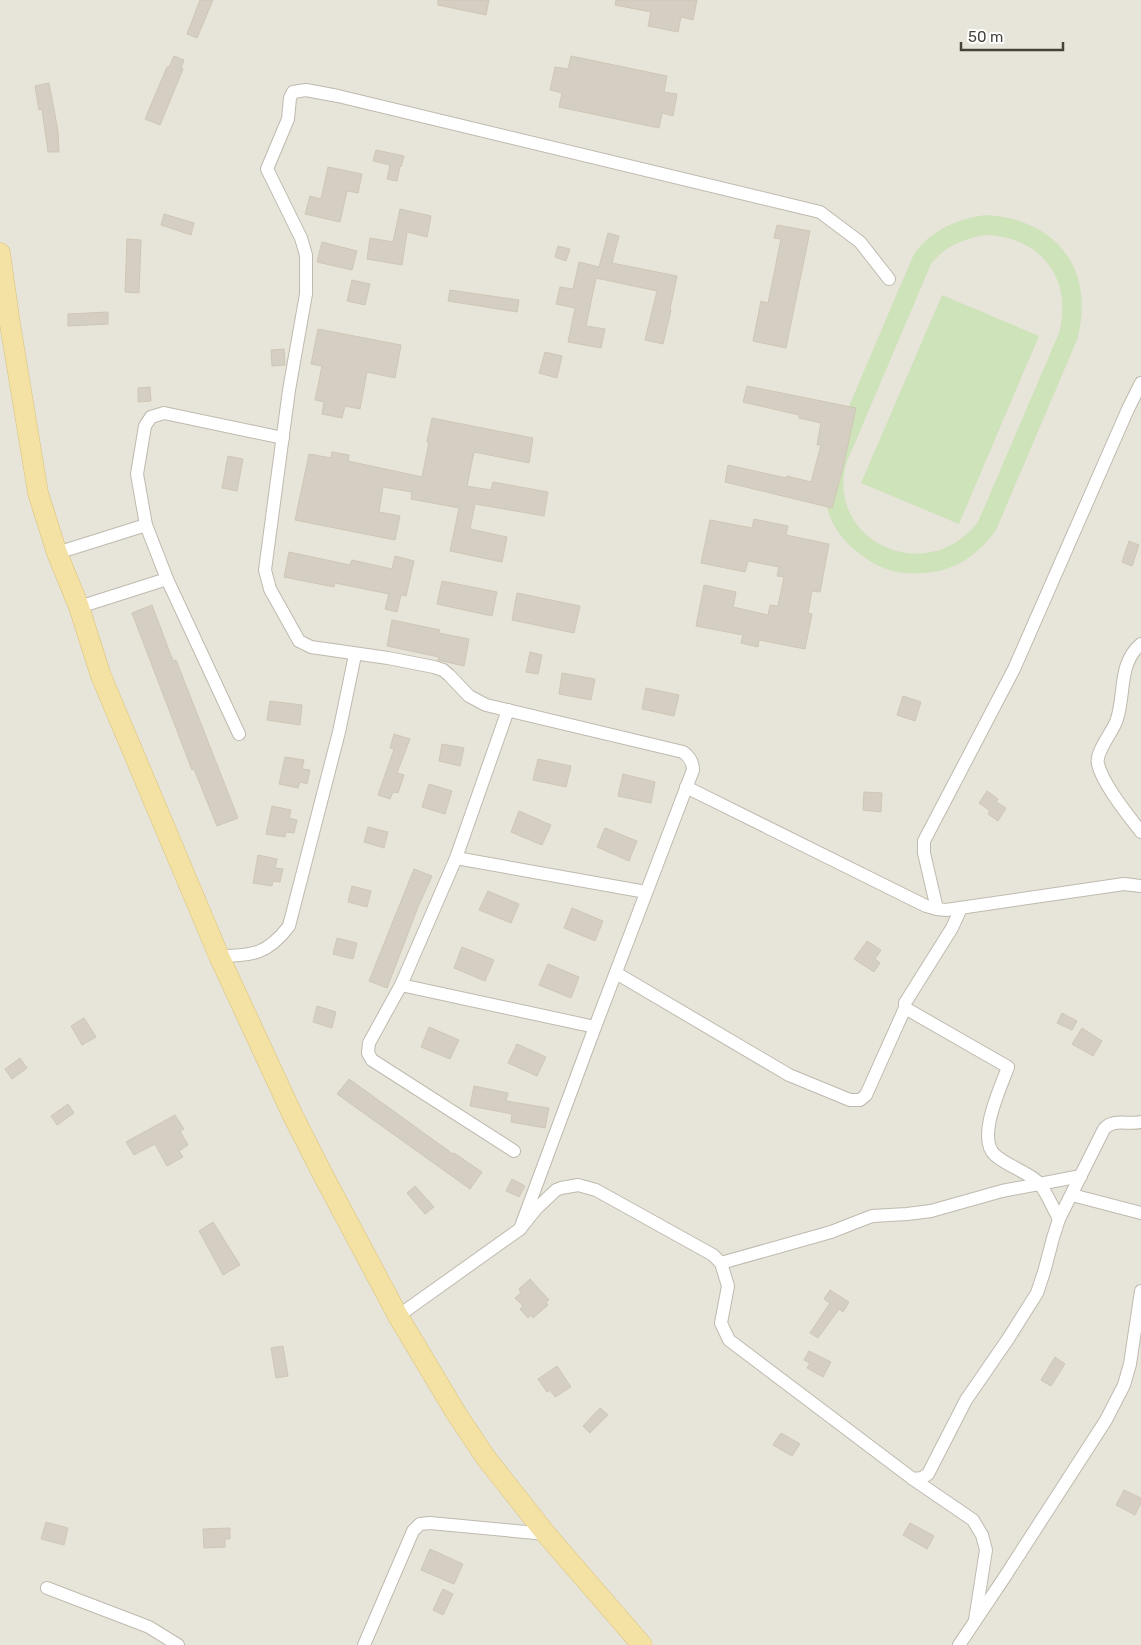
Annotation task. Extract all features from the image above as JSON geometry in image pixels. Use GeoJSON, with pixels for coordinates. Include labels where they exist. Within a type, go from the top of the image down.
{"type":"FeatureCollection","features":[{"type":"Feature","properties":{"kind":"main road"},"geometry":{"type":"LineString","coordinates":[[0,254],[38,493],[57,553],[79,607],[104,684],[219,956],[293,1116],[322,1173],[398,1316],[469,1434],[502,1480],[546,1534],[642,1645]]}},
{"type":"Feature","properties":{"kind":"street"},"geometry":{"type":"LineString","coordinates":[[520,1229],[693,766],[683,752],[477,701],[443,670],[434,667],[388,658],[311,647],[299,641],[270,589],[265,570],[289,390],[306,294],[306,255],[301,238],[267,169],[288,120],[290,98],[293,92],[306,90],[338,96],[820,212],[860,242],[889,279]]}},
{"type":"Feature","properties":{"kind":"street"},"geometry":{"type":"LineString","coordinates":[[937,909],[924,853],[924,841],[1014,669],[1141,383]]}},
{"type":"Feature","properties":{"kind":"street"},"geometry":{"type":"LineString","coordinates":[[239,734],[167,579],[146,525],[137,474],[146,426],[151,417],[164,413],[283,438]]}},
{"type":"Feature","properties":{"kind":"street"},"geometry":{"type":"LineString","coordinates":[[57,553],[146,525]]}},
{"type":"Feature","properties":{"kind":"street"},"geometry":{"type":"LineString","coordinates":[[79,607],[167,579]]}},
{"type":"Feature","properties":{"kind":"street"},"geometry":{"type":"LineString","coordinates":[[1141,644],[1128,659],[1124,673],[1120,709],[1097,758],[1103,776],[1121,806],[1141,832]]}},
{"type":"Feature","properties":{"kind":"street"},"geometry":{"type":"LineString","coordinates":[[219,956],[240,956],[261,951],[278,941],[289,926],[339,732],[355,654]]}},
{"type":"Feature","properties":{"kind":"street"},"geometry":{"type":"LineString","coordinates":[[508,710],[456,858],[401,985],[369,1043],[368,1053],[372,1060],[514,1151]]}},
{"type":"Feature","properties":{"kind":"street"},"geometry":{"type":"LineString","coordinates":[[686,787],[926,906],[937,909],[961,908],[1124,884],[1141,886]]}},
{"type":"Feature","properties":{"kind":"street"},"geometry":{"type":"LineString","coordinates":[[456,858],[646,892]]}},
{"type":"Feature","properties":{"kind":"street"},"geometry":{"type":"LineString","coordinates":[[616,972],[789,1075],[850,1100],[860,1100],[866,1095],[905,1008],[905,1003],[952,928],[961,908]]}},
{"type":"Feature","properties":{"kind":"street"},"geometry":{"type":"LineString","coordinates":[[401,985],[595,1027]]}},
{"type":"Feature","properties":{"kind":"street"},"geometry":{"type":"LineString","coordinates":[[905,1008],[1008,1067],[993,1108],[987,1136],[988,1143],[995,1155],[1038,1183],[1060,1219]]}},
{"type":"Feature","properties":{"kind":"street"},"geometry":{"type":"LineString","coordinates":[[913,1479],[922,1478],[928,1474],[966,1400],[1008,1339],[1037,1292],[1060,1219],[1104,1129],[1113,1122],[1127,1124],[1141,1122]]}},
{"type":"Feature","properties":{"kind":"street"},"geometry":{"type":"LineString","coordinates":[[721,1263],[831,1232],[872,1216],[931,1211],[1002,1191],[1081,1176]]}},
{"type":"Feature","properties":{"kind":"street"},"geometry":{"type":"LineString","coordinates":[[398,1316],[520,1229],[536,1209],[556,1190],[578,1185],[596,1190],[713,1255],[721,1263],[728,1286],[721,1323],[729,1340],[913,1479],[972,1520],[982,1536],[986,1550],[975,1620]]}},
{"type":"Feature","properties":{"kind":"street"},"geometry":{"type":"LineString","coordinates":[[1072,1196],[1141,1213]]}},
{"type":"Feature","properties":{"kind":"street"},"geometry":{"type":"LineString","coordinates":[[959,1645],[1106,1420],[1124,1385],[1130,1364],[1141,1291]]}},
{"type":"Feature","properties":{"kind":"street"},"geometry":{"type":"LineString","coordinates":[[364,1645],[413,1531],[420,1524],[430,1523],[546,1534]]}},
{"type":"Feature","properties":{"kind":"street"},"geometry":{"type":"LineString","coordinates":[[47,1588],[149,1627],[178,1645]]}},
{"type":"Feature","properties":{"kind":"shaded area"},"geometry":{"type":"Polygon","coordinates":[[[0,0],[1141,0],[1141,1645],[0,1645],[0,0]]]}},
{"type":"Feature","properties":{"kind":"green space"},"geometry":{"type":"Polygon","coordinates":[[[986,215],[1011,219],[1033,226],[1051,238],[1065,253],[1075,271],[1081,292],[1081,315],[1077,340],[996,530],[978,551],[957,565],[933,572],[905,573],[892,571],[879,566],[855,550],[835,528],[826,502],[829,450],[914,254],[937,232],[965,219],[986,215]],[[987,235],[971,238],[949,248],[931,264],[846,464],[844,492],[851,515],[866,534],[885,547],[909,553],[933,552],[957,542],[978,522],[1059,333],[1062,313],[1061,295],[1057,279],[1049,265],[1038,253],[1023,244],[1006,238],[987,235]]]}},
{"type":"Feature","properties":{"kind":"green space"},"geometry":{"type":"Polygon","coordinates":[[[942,295],[1039,336],[959,524],[861,483],[942,295]]]}},
{"type":"Feature","properties":{"kind":"building"},"geometry":{"type":"Polygon","coordinates":[[[200,0],[213,0],[197,38],[187,34],[200,0]]]}},
{"type":"Feature","properties":{"kind":"building"},"geometry":{"type":"Polygon","coordinates":[[[438,0],[489,0],[486,15],[438,5],[438,0]]]}},
{"type":"Feature","properties":{"kind":"building"},"geometry":{"type":"Polygon","coordinates":[[[616,0],[697,0],[693,20],[681,17],[678,32],[648,26],[651,12],[615,5],[616,0]]]}},
{"type":"Feature","properties":{"kind":"building"},"geometry":{"type":"Polygon","coordinates":[[[174,56],[184,60],[181,68],[183,69],[160,125],[145,119],[167,67],[169,67],[174,56]]]}},
{"type":"Feature","properties":{"kind":"building"},"geometry":{"type":"Polygon","coordinates":[[[571,56],[667,76],[664,92],[677,94],[673,116],[662,113],[659,128],[559,107],[562,93],[550,90],[555,67],[568,69],[571,56]]]}},
{"type":"Feature","properties":{"kind":"building"},"geometry":{"type":"Polygon","coordinates":[[[49,83],[58,131],[59,152],[48,152],[42,109],[39,110],[35,86],[49,83]]]}},
{"type":"Feature","properties":{"kind":"building"},"geometry":{"type":"Polygon","coordinates":[[[376,150],[404,156],[397,181],[387,179],[390,165],[373,161],[376,150]]]}},
{"type":"Feature","properties":{"kind":"building"},"geometry":{"type":"Polygon","coordinates":[[[328,167],[362,174],[358,193],[347,191],[340,222],[305,214],[310,196],[321,199],[328,167]]]}},
{"type":"Feature","properties":{"kind":"building"},"geometry":{"type":"Polygon","coordinates":[[[400,209],[431,216],[427,237],[407,232],[402,265],[367,259],[370,238],[393,242],[400,209]]]}},
{"type":"Feature","properties":{"kind":"building"},"geometry":{"type":"Polygon","coordinates":[[[164,214],[194,223],[191,235],[161,225],[164,214]]]}},
{"type":"Feature","properties":{"kind":"building"},"geometry":{"type":"Polygon","coordinates":[[[777,225],[810,231],[786,348],[753,341],[761,301],[768,303],[781,239],[774,238],[777,225]]]}},
{"type":"Feature","properties":{"kind":"building"},"geometry":{"type":"Polygon","coordinates":[[[608,233],[619,236],[612,263],[677,276],[663,344],[645,340],[657,291],[596,278],[586,326],[605,329],[601,348],[568,342],[575,308],[556,304],[560,287],[573,289],[579,262],[599,267],[608,233]]]}},
{"type":"Feature","properties":{"kind":"building"},"geometry":{"type":"Polygon","coordinates":[[[127,239],[141,240],[139,293],[125,292],[127,239]]]}},
{"type":"Feature","properties":{"kind":"building"},"geometry":{"type":"Polygon","coordinates":[[[322,242],[357,251],[352,270],[317,262],[322,242]]]}},
{"type":"Feature","properties":{"kind":"building"},"geometry":{"type":"Polygon","coordinates":[[[558,246],[570,249],[566,261],[555,257],[558,246]]]}},
{"type":"Feature","properties":{"kind":"building"},"geometry":{"type":"Polygon","coordinates":[[[352,280],[370,284],[365,305],[347,301],[352,280]]]}},
{"type":"Feature","properties":{"kind":"building"},"geometry":{"type":"Polygon","coordinates":[[[450,290],[519,300],[517,312],[448,301],[450,290]]]}},
{"type":"Feature","properties":{"kind":"building"},"geometry":{"type":"Polygon","coordinates":[[[108,312],[108,324],[68,326],[68,314],[108,312]]]}},
{"type":"Feature","properties":{"kind":"building"},"geometry":{"type":"Polygon","coordinates":[[[318,329],[401,345],[395,378],[367,372],[360,409],[345,406],[342,418],[322,414],[324,402],[315,400],[322,366],[311,364],[318,329]]]}},
{"type":"Feature","properties":{"kind":"building"},"geometry":{"type":"Polygon","coordinates":[[[284,349],[285,365],[272,366],[271,350],[284,349]]]}},
{"type":"Feature","properties":{"kind":"building"},"geometry":{"type":"Polygon","coordinates":[[[545,352],[562,356],[557,378],[539,373],[545,352]]]}},
{"type":"Feature","properties":{"kind":"building"},"geometry":{"type":"Polygon","coordinates":[[[747,386],[856,408],[832,508],[725,482],[728,465],[811,482],[821,445],[817,445],[821,423],[799,418],[799,415],[743,402],[747,386]]]}},
{"type":"Feature","properties":{"kind":"building"},"geometry":{"type":"Polygon","coordinates":[[[150,387],[151,401],[138,402],[138,388],[150,387]]]}},
{"type":"Feature","properties":{"kind":"building"},"geometry":{"type":"Polygon","coordinates":[[[432,418],[533,438],[529,463],[474,452],[467,486],[491,490],[493,482],[548,492],[544,516],[475,504],[470,529],[507,537],[502,562],[450,551],[459,508],[411,499],[412,492],[383,487],[379,512],[400,516],[395,540],[295,520],[309,454],[331,458],[332,452],[349,455],[348,461],[422,477],[432,418]]]}},
{"type":"Feature","properties":{"kind":"building"},"geometry":{"type":"Polygon","coordinates":[[[228,456],[243,459],[237,491],[222,488],[228,456]]]}},
{"type":"Feature","properties":{"kind":"building"},"geometry":{"type":"Polygon","coordinates":[[[754,519],[788,526],[786,535],[829,544],[820,592],[812,591],[808,613],[812,614],[805,649],[759,640],[758,647],[741,643],[743,635],[696,626],[704,585],[736,592],[733,607],[768,615],[770,605],[778,606],[784,577],[777,576],[779,567],[748,561],[745,572],[701,563],[710,520],[752,528],[754,519]]]}},
{"type":"Feature","properties":{"kind":"building"},"geometry":{"type":"Polygon","coordinates":[[[1129,541],[1139,545],[1132,566],[1122,562],[1129,541]]]}},
{"type":"Feature","properties":{"kind":"building"},"geometry":{"type":"Polygon","coordinates":[[[289,552],[350,565],[352,560],[392,569],[395,556],[414,561],[406,596],[401,595],[397,612],[385,609],[389,594],[335,583],[334,587],[284,577],[289,552]]]}},
{"type":"Feature","properties":{"kind":"building"},"geometry":{"type":"Polygon","coordinates":[[[442,581],[497,592],[492,616],[437,604],[442,581]]]}},
{"type":"Feature","properties":{"kind":"building"},"geometry":{"type":"Polygon","coordinates":[[[517,593],[580,606],[574,633],[512,620],[517,593]]]}},
{"type":"Feature","properties":{"kind":"building"},"geometry":{"type":"Polygon","coordinates":[[[152,605],[173,661],[176,660],[238,818],[217,826],[194,769],[192,770],[132,613],[152,605]]]}},
{"type":"Feature","properties":{"kind":"building"},"geometry":{"type":"Polygon","coordinates":[[[392,620],[440,630],[439,633],[469,639],[464,666],[438,660],[439,657],[387,646],[392,620]]]}},
{"type":"Feature","properties":{"kind":"building"},"geometry":{"type":"Polygon","coordinates":[[[530,652],[542,655],[538,674],[526,672],[530,652]]]}},
{"type":"Feature","properties":{"kind":"building"},"geometry":{"type":"Polygon","coordinates":[[[562,673],[595,679],[591,700],[559,694],[562,673]]]}},
{"type":"Feature","properties":{"kind":"building"},"geometry":{"type":"Polygon","coordinates":[[[646,688],[679,695],[674,716],[642,709],[646,688]]]}},
{"type":"Feature","properties":{"kind":"building"},"geometry":{"type":"Polygon","coordinates":[[[903,696],[921,702],[915,721],[897,715],[903,696]]]}},
{"type":"Feature","properties":{"kind":"building"},"geometry":{"type":"Polygon","coordinates":[[[270,701],[302,705],[300,725],[267,720],[270,701]]]}},
{"type":"Feature","properties":{"kind":"building"},"geometry":{"type":"Polygon","coordinates":[[[394,734],[410,739],[397,773],[404,775],[398,793],[393,792],[390,799],[378,795],[394,749],[390,748],[394,734]]]}},
{"type":"Feature","properties":{"kind":"building"},"geometry":{"type":"Polygon","coordinates":[[[442,744],[464,748],[460,766],[439,761],[442,744]]]}},
{"type":"Feature","properties":{"kind":"building"},"geometry":{"type":"Polygon","coordinates":[[[285,757],[304,760],[302,769],[310,770],[307,784],[300,782],[298,788],[279,784],[285,757]]]}},
{"type":"Feature","properties":{"kind":"building"},"geometry":{"type":"Polygon","coordinates":[[[538,759],[571,766],[566,787],[533,780],[538,759]]]}},
{"type":"Feature","properties":{"kind":"building"},"geometry":{"type":"Polygon","coordinates":[[[623,774],[655,782],[651,803],[618,796],[623,774]]]}},
{"type":"Feature","properties":{"kind":"building"},"geometry":{"type":"Polygon","coordinates":[[[429,784],[452,791],[445,814],[422,807],[429,784]]]}},
{"type":"Feature","properties":{"kind":"building"},"geometry":{"type":"Polygon","coordinates":[[[987,791],[998,799],[996,802],[1006,808],[998,821],[988,814],[990,811],[979,803],[987,791]]]}},
{"type":"Feature","properties":{"kind":"building"},"geometry":{"type":"Polygon","coordinates":[[[864,792],[882,793],[881,812],[863,810],[864,792]]]}},
{"type":"Feature","properties":{"kind":"building"},"geometry":{"type":"Polygon","coordinates":[[[272,806],[291,810],[289,818],[297,820],[294,833],[286,832],[285,837],[266,834],[272,806]]]}},
{"type":"Feature","properties":{"kind":"building"},"geometry":{"type":"Polygon","coordinates":[[[519,811],[551,825],[542,845],[511,832],[519,811]]]}},
{"type":"Feature","properties":{"kind":"building"},"geometry":{"type":"Polygon","coordinates":[[[368,827],[388,832],[384,848],[364,842],[368,827]]]}},
{"type":"Feature","properties":{"kind":"building"},"geometry":{"type":"Polygon","coordinates":[[[605,828],[637,841],[629,861],[597,847],[605,828]]]}},
{"type":"Feature","properties":{"kind":"building"},"geometry":{"type":"Polygon","coordinates":[[[258,855],[277,859],[275,868],[283,869],[280,882],[273,881],[272,886],[253,883],[258,855]]]}},
{"type":"Feature","properties":{"kind":"building"},"geometry":{"type":"Polygon","coordinates":[[[414,869],[432,876],[387,988],[369,981],[414,869]]]}},
{"type":"Feature","properties":{"kind":"building"},"geometry":{"type":"Polygon","coordinates":[[[352,886],[371,891],[367,907],[348,902],[352,886]]]}},
{"type":"Feature","properties":{"kind":"building"},"geometry":{"type":"Polygon","coordinates":[[[488,891],[519,904],[511,923],[479,910],[488,891]]]}},
{"type":"Feature","properties":{"kind":"building"},"geometry":{"type":"Polygon","coordinates":[[[572,908],[603,921],[595,941],[564,928],[572,908]]]}},
{"type":"Feature","properties":{"kind":"building"},"geometry":{"type":"Polygon","coordinates":[[[337,938],[357,943],[353,959],[333,954],[337,938]]]}},
{"type":"Feature","properties":{"kind":"building"},"geometry":{"type":"Polygon","coordinates":[[[867,941],[881,950],[875,959],[880,963],[874,972],[854,959],[867,941]]]}},
{"type":"Feature","properties":{"kind":"building"},"geometry":{"type":"Polygon","coordinates":[[[462,947],[494,960],[485,981],[454,968],[462,947]]]}},
{"type":"Feature","properties":{"kind":"building"},"geometry":{"type":"Polygon","coordinates":[[[548,964],[579,977],[571,998],[539,985],[548,964]]]}},
{"type":"Feature","properties":{"kind":"building"},"geometry":{"type":"Polygon","coordinates":[[[317,1006],[336,1012],[332,1028],[313,1022],[317,1006]]]}},
{"type":"Feature","properties":{"kind":"building"},"geometry":{"type":"Polygon","coordinates":[[[1062,1013],[1077,1021],[1072,1030],[1057,1023],[1062,1013]]]}},
{"type":"Feature","properties":{"kind":"building"},"geometry":{"type":"Polygon","coordinates":[[[84,1018],[96,1037],[82,1045],[71,1026],[84,1018]]]}},
{"type":"Feature","properties":{"kind":"building"},"geometry":{"type":"Polygon","coordinates":[[[429,1027],[459,1040],[450,1059],[421,1047],[429,1027]]]}},
{"type":"Feature","properties":{"kind":"building"},"geometry":{"type":"Polygon","coordinates":[[[1082,1028],[1102,1041],[1093,1056],[1072,1044],[1082,1028]]]}},
{"type":"Feature","properties":{"kind":"building"},"geometry":{"type":"Polygon","coordinates":[[[517,1044],[546,1057],[537,1076],[508,1063],[517,1044]]]}},
{"type":"Feature","properties":{"kind":"building"},"geometry":{"type":"Polygon","coordinates":[[[20,1058],[27,1068],[12,1079],[5,1069],[20,1058]]]}},
{"type":"Feature","properties":{"kind":"building"},"geometry":{"type":"Polygon","coordinates":[[[349,1079],[453,1154],[482,1172],[470,1189],[337,1094],[349,1079]]]}},
{"type":"Feature","properties":{"kind":"building"},"geometry":{"type":"Polygon","coordinates":[[[474,1086],[508,1093],[506,1101],[549,1108],[545,1128],[511,1122],[512,1114],[470,1106],[474,1086]]]}},
{"type":"Feature","properties":{"kind":"building"},"geometry":{"type":"Polygon","coordinates":[[[68,1104],[74,1113],[57,1125],[51,1116],[68,1104]]]}},
{"type":"Feature","properties":{"kind":"building"},"geometry":{"type":"Polygon","coordinates":[[[175,1115],[184,1129],[180,1131],[188,1145],[179,1151],[183,1157],[167,1166],[155,1144],[134,1155],[126,1142],[175,1115]]]}},
{"type":"Feature","properties":{"kind":"building"},"geometry":{"type":"Polygon","coordinates":[[[512,1179],[525,1186],[519,1197],[506,1191],[512,1179]]]}},
{"type":"Feature","properties":{"kind":"building"},"geometry":{"type":"Polygon","coordinates":[[[415,1186],[434,1207],[425,1214],[407,1193],[415,1186]]]}},
{"type":"Feature","properties":{"kind":"building"},"geometry":{"type":"Polygon","coordinates":[[[213,1222],[240,1265],[223,1275],[199,1231],[213,1222]]]}},
{"type":"Feature","properties":{"kind":"building"},"geometry":{"type":"Polygon","coordinates":[[[530,1279],[549,1300],[546,1302],[548,1305],[533,1318],[531,1315],[528,1318],[520,1309],[523,1306],[515,1298],[521,1293],[519,1289],[530,1279]]]}},
{"type":"Feature","properties":{"kind":"building"},"geometry":{"type":"Polygon","coordinates":[[[830,1290],[849,1302],[843,1312],[839,1309],[818,1338],[810,1333],[830,1303],[824,1299],[830,1290]]]}},
{"type":"Feature","properties":{"kind":"building"},"geometry":{"type":"Polygon","coordinates":[[[283,1346],[288,1376],[276,1378],[271,1348],[283,1346]]]}},
{"type":"Feature","properties":{"kind":"building"},"geometry":{"type":"Polygon","coordinates":[[[809,1351],[831,1362],[823,1377],[807,1368],[810,1363],[804,1360],[809,1351]]]}},
{"type":"Feature","properties":{"kind":"building"},"geometry":{"type":"Polygon","coordinates":[[[1055,1357],[1065,1364],[1051,1386],[1041,1380],[1055,1357]]]}},
{"type":"Feature","properties":{"kind":"building"},"geometry":{"type":"Polygon","coordinates":[[[557,1366],[571,1387],[555,1397],[550,1390],[547,1392],[538,1379],[557,1366]]]}},
{"type":"Feature","properties":{"kind":"building"},"geometry":{"type":"Polygon","coordinates":[[[600,1408],[608,1415],[590,1433],[583,1426],[600,1408]]]}},
{"type":"Feature","properties":{"kind":"building"},"geometry":{"type":"Polygon","coordinates":[[[781,1433],[800,1444],[792,1456],[773,1445],[781,1433]]]}},
{"type":"Feature","properties":{"kind":"building"},"geometry":{"type":"Polygon","coordinates":[[[1124,1490],[1141,1498],[1141,1503],[1135,1515],[1116,1505],[1124,1490]]]}},
{"type":"Feature","properties":{"kind":"building"},"geometry":{"type":"Polygon","coordinates":[[[46,1522],[68,1528],[64,1545],[41,1539],[46,1522]]]}},
{"type":"Feature","properties":{"kind":"building"},"geometry":{"type":"Polygon","coordinates":[[[910,1523],[934,1536],[927,1549],[903,1535],[910,1523]]]}},
{"type":"Feature","properties":{"kind":"building"},"geometry":{"type":"Polygon","coordinates":[[[230,1528],[230,1539],[225,1539],[225,1547],[204,1548],[203,1529],[230,1528]]]}},
{"type":"Feature","properties":{"kind":"building"},"geometry":{"type":"Polygon","coordinates":[[[430,1549],[463,1564],[454,1584],[421,1570],[430,1549]]]}},
{"type":"Feature","properties":{"kind":"building"},"geometry":{"type":"Polygon","coordinates":[[[443,1589],[453,1594],[443,1615],[433,1610],[443,1589]]]}}]}
